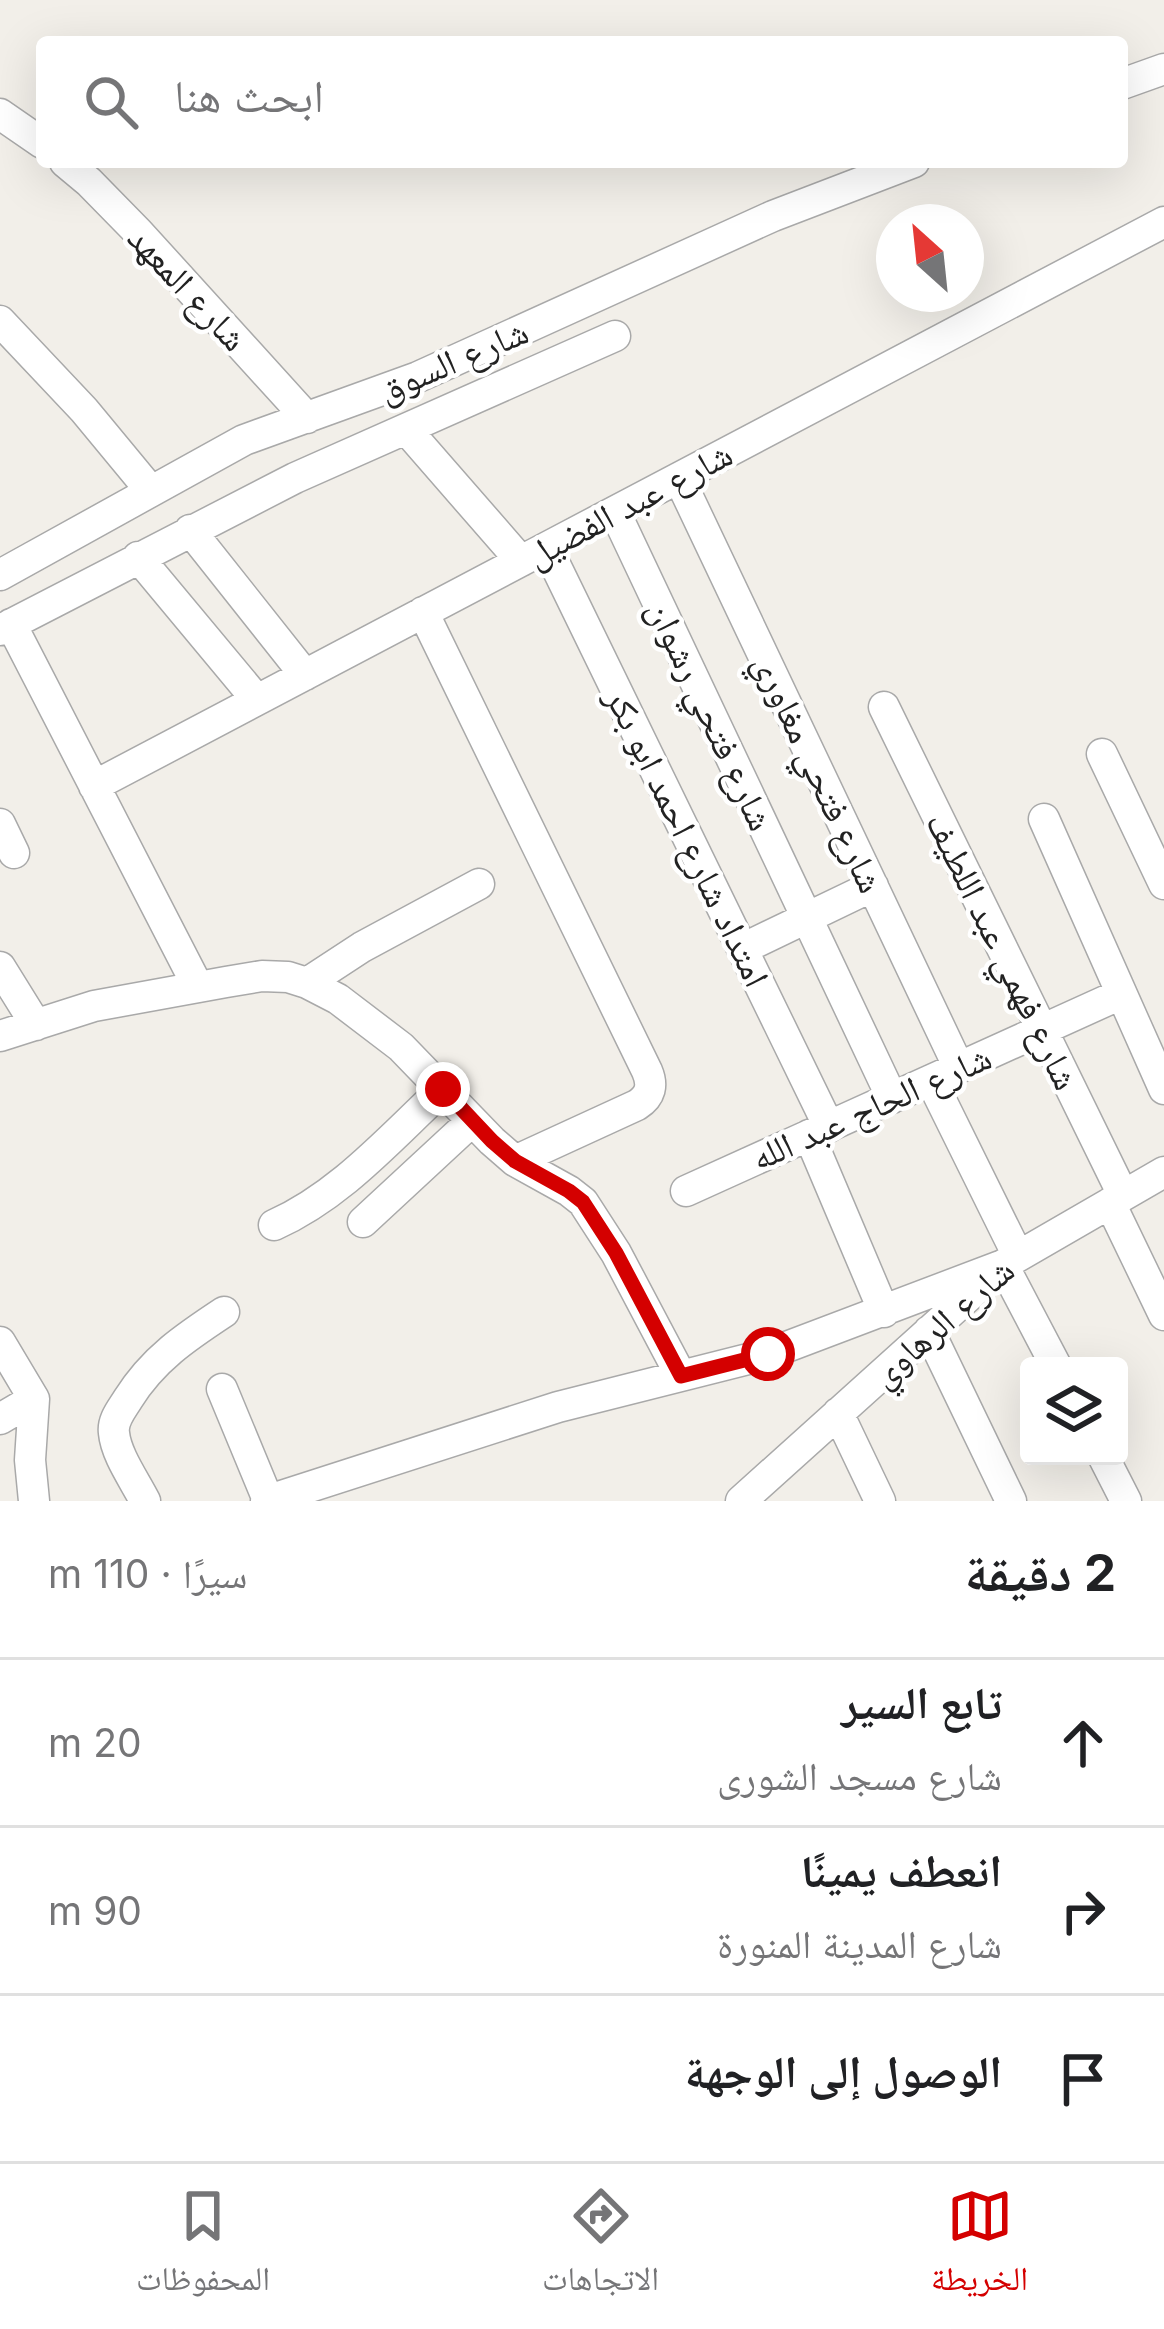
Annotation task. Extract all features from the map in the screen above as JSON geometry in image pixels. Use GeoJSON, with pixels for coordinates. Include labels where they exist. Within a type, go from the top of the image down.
{"type":"FeatureCollection","features":[{"type":"Feature","properties":{"kind":"street"},"geometry":{"type":"LineString","coordinates":[[1128,82],[1164,69]]}},
{"type":"Feature","properties":{"kind":"street"},"geometry":{"type":"LineString","coordinates":[[0,114],[36,139]]}},
{"type":"Feature","properties":{"kind":"street","name":"شارع المعهد"},"geometry":{"type":"LineString","coordinates":[[72,168],[140,233],[307,418]]}},
{"type":"Feature","properties":{"kind":"street","name":"شارع السوق"},"geometry":{"type":"LineString","coordinates":[[0,575],[212,456],[268,430],[418,377],[773,215],[898,168]]}},
{"type":"Feature","properties":{"kind":"street","name":"شارع عبد الفضيل"},"geometry":{"type":"LineString","coordinates":[[94,786],[1164,222]]}},
{"type":"Feature","properties":{"kind":"street"},"geometry":{"type":"LineString","coordinates":[[0,320],[151,491]]}},
{"type":"Feature","properties":{"kind":"street","name":"شارع السوق"},"geometry":{"type":"LineString","coordinates":[[5,627],[295,478],[615,336]]}},
{"type":"Feature","properties":{"kind":"street"},"geometry":{"type":"LineString","coordinates":[[406,429],[534,554]]}},
{"type":"Feature","properties":{"kind":"street"},"geometry":{"type":"LineString","coordinates":[[268,430],[295,478]]}},
{"type":"Feature","properties":{"kind":"street","name":"شارع فتحي مغاوري"},"geometry":{"type":"LineString","coordinates":[[679,478],[873,886],[1011,1261],[1052,1357]]}},
{"type":"Feature","properties":{"kind":"street","name":"شارع فتحي رشوان"},"geometry":{"type":"LineString","coordinates":[[615,512],[892,1098]]}},
{"type":"Feature","properties":{"kind":"street"},"geometry":{"type":"LineString","coordinates":[[190,530],[305,675]]}},
{"type":"Feature","properties":{"kind":"street","name":"امتداد شارع احمد ابو بكر"},"geometry":{"type":"LineString","coordinates":[[534,554],[742,949],[819,1131],[884,1312]]}},
{"type":"Feature","properties":{"kind":"street"},"geometry":{"type":"LineString","coordinates":[[138,557],[257,700]]}},
{"type":"Feature","properties":{"kind":"street"},"geometry":{"type":"LineString","coordinates":[[424,612],[651,1084],[637,1105],[515,1161]]}},
{"type":"Feature","properties":{"kind":"street"},"geometry":{"type":"LineString","coordinates":[[5,627],[198,987]]}},
{"type":"Feature","properties":{"kind":"street","name":"شارع فهمي عبد اللطيف"},"geometry":{"type":"LineString","coordinates":[[884,707],[1041,1030],[1164,1315]]}},
{"type":"Feature","properties":{"kind":"street"},"geometry":{"type":"LineString","coordinates":[[1102,754],[1164,884]]}},
{"type":"Feature","properties":{"kind":"street"},"geometry":{"type":"LineString","coordinates":[[1044,819],[1164,1089]]}},
{"type":"Feature","properties":{"kind":"street"},"geometry":{"type":"LineString","coordinates":[[0,824],[14,853]]}},
{"type":"Feature","properties":{"kind":"street"},"geometry":{"type":"LineString","coordinates":[[307,983],[478,884]]}},
{"type":"Feature","properties":{"kind":"street"},"geometry":{"type":"LineString","coordinates":[[742,949],[873,886]]}},
{"type":"Feature","properties":{"kind":"street"},"geometry":{"type":"LineString","coordinates":[[0,968],[37,1024]]}},
{"type":"Feature","properties":{"kind":"street"},"geometry":{"type":"LineString","coordinates":[[0,1036],[94,1006],[198,987],[262,976],[307,983],[338,999],[401,1047],[515,1161],[569,1191],[591,1213],[681,1376]]}},
{"type":"Feature","properties":{"kind":"street","name":"شارع الحاج عبد الله"},"geometry":{"type":"LineString","coordinates":[[686,1192],[1121,994]]}},
{"type":"Feature","properties":{"kind":"street"},"geometry":{"type":"LineString","coordinates":[[274,1225],[330,1195],[443,1089]]}},
{"type":"Feature","properties":{"kind":"street"},"geometry":{"type":"LineString","coordinates":[[363,1222],[472,1120]]}},
{"type":"Feature","properties":{"kind":"street","name":"شارع الرهاوي"},"geometry":{"type":"LineString","coordinates":[[741,1501],[1011,1261],[1164,1172]]}},
{"type":"Feature","properties":{"kind":"street"},"geometry":{"type":"LineString","coordinates":[[222,1389],[267,1501],[558,1407],[768,1354],[1011,1261]]}},
{"type":"Feature","properties":{"kind":"street"},"geometry":{"type":"LineString","coordinates":[[145,1501],[118,1447],[115,1421],[159,1358],[224,1312]]}},
{"type":"Feature","properties":{"kind":"street"},"geometry":{"type":"LineString","coordinates":[[929,1331],[1011,1501]]}},
{"type":"Feature","properties":{"kind":"street"},"geometry":{"type":"LineString","coordinates":[[0,1342],[34,1399],[30,1460],[34,1501]]}},
{"type":"Feature","properties":{"kind":"street"},"geometry":{"type":"LineString","coordinates":[[0,1419],[34,1399]]}},
{"type":"Feature","properties":{"kind":"street"},"geometry":{"type":"LineString","coordinates":[[838,1413],[880,1501]]}},
{"type":"Feature","properties":{"kind":"street"},"geometry":{"type":"LineString","coordinates":[[1108,1465],[1126,1501]]}},
{"type":"Feature","properties":{"kind":"route"},"geometry":{"type":"LineString","coordinates":[[443,1089],[515,1161],[583,1202],[616,1253],[681,1376],[768,1354]]}}]}
